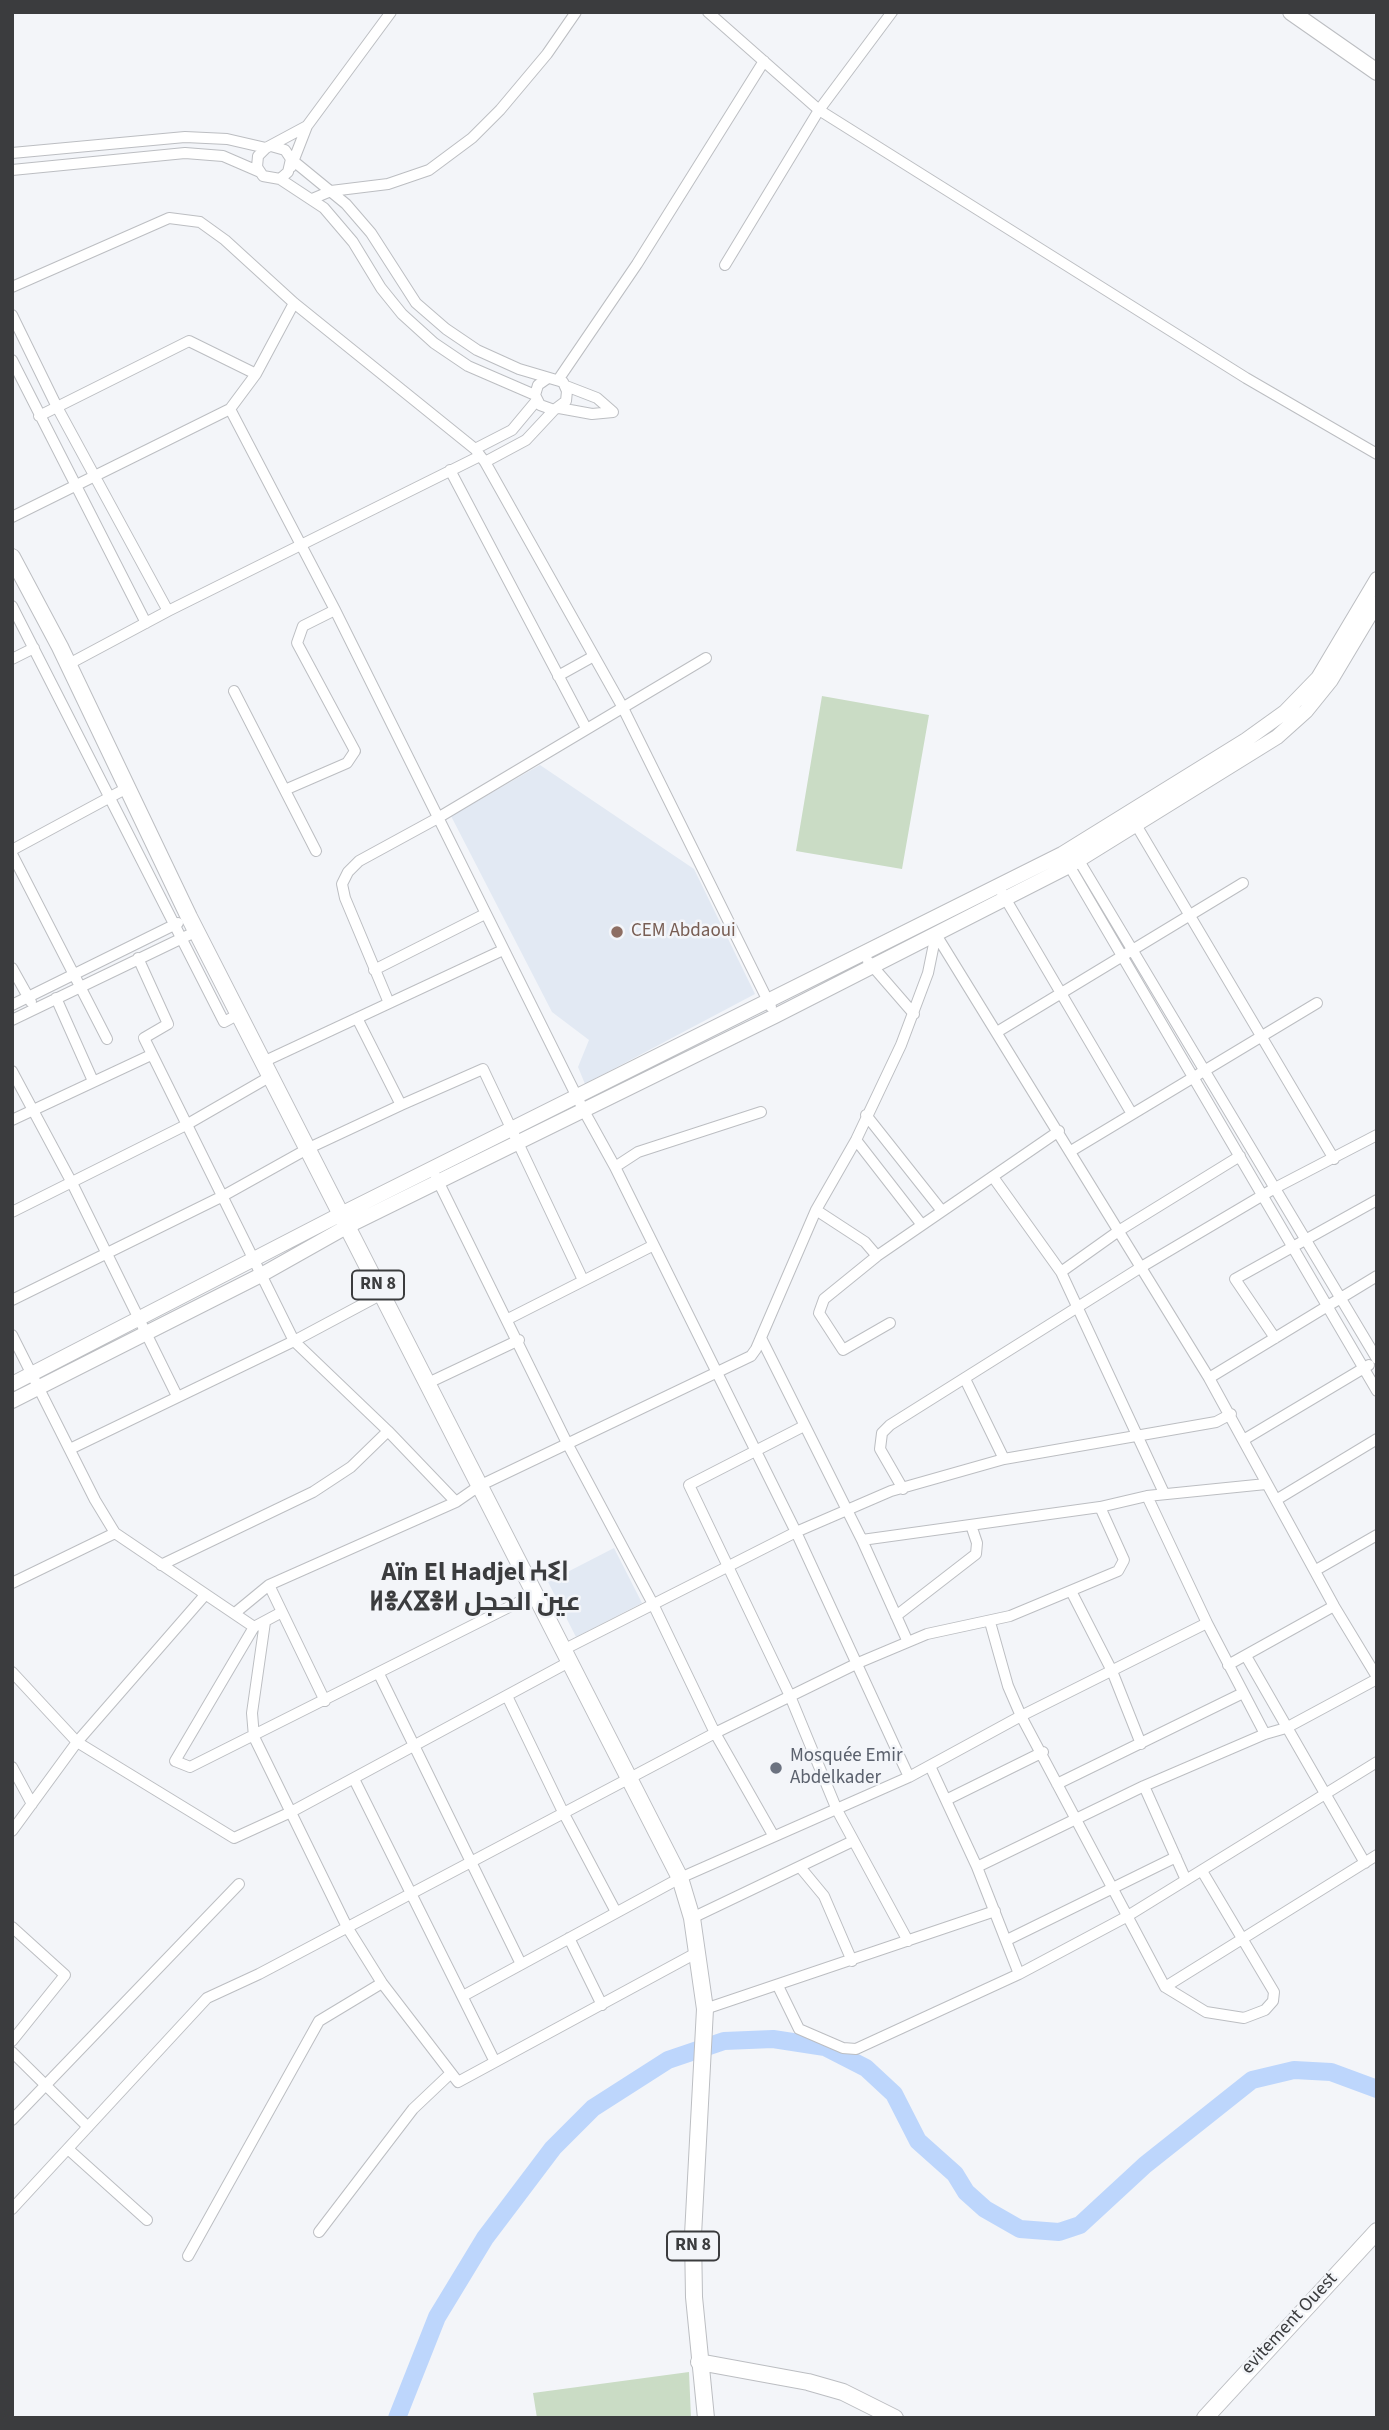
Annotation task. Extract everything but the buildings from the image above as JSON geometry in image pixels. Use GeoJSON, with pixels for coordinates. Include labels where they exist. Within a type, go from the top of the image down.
{"type":"FeatureCollection","features":[{"type":"Feature","properties":{"kind":"main road"},"geometry":{"type":"LineString","coordinates":[[1291,12],[1377,72]]}},
{"type":"Feature","properties":{"kind":"main road","name":"RN 8"},"geometry":{"type":"LineString","coordinates":[[12,557],[193,924],[680,1878],[692,1918],[705,2017],[693,2235],[699,2362],[706,2418]]}},
{"type":"Feature","properties":{"kind":"main road"},"geometry":{"type":"LineString","coordinates":[[1132,819],[1285,712],[1318,678],[1377,579]]}},
{"type":"Feature","properties":{"kind":"main road"},"geometry":{"type":"LineString","coordinates":[[12,1384],[254,1261],[439,1182],[584,1111],[772,1009],[1070,857],[1277,737],[1306,710],[1331,680],[1377,603]]}},
{"type":"Feature","properties":{"kind":"main road"},"geometry":{"type":"LineString","coordinates":[[12,1401],[261,1275],[431,1168],[576,1096],[772,1009]]}},
{"type":"Feature","properties":{"kind":"main road","name":"evitement Ouest"},"geometry":{"type":"LineString","coordinates":[[1205,2418],[1377,2231]]}},
{"type":"Feature","properties":{"kind":"main road"},"geometry":{"type":"LineString","coordinates":[[699,2362],[808,2382],[843,2392],[895,2418]]}},
{"type":"Feature","properties":{"kind":"street"},"geometry":{"type":"LineString","coordinates":[[279,179],[292,162],[307,126],[391,12]]}},
{"type":"Feature","properties":{"kind":"street"},"geometry":{"type":"LineString","coordinates":[[312,199],[331,191],[388,184],[429,170],[472,138],[500,110],[547,54],[576,12]]}},
{"type":"Feature","properties":{"kind":"street"},"geometry":{"type":"LineString","coordinates":[[708,12],[819,110],[1246,378],[1377,454]]}},
{"type":"Feature","properties":{"kind":"street"},"geometry":{"type":"LineString","coordinates":[[725,265],[819,110],[892,12]]}},
{"type":"Feature","properties":{"kind":"street"},"geometry":{"type":"LineString","coordinates":[[480,456],[512,429],[536,398],[538,384],[557,382],[630,274],[764,61]]}},
{"type":"Feature","properties":{"kind":"street"},"geometry":{"type":"LineString","coordinates":[[260,172],[258,156],[268,147],[307,126]]}},
{"type":"Feature","properties":{"kind":"street"},"geometry":{"type":"LineString","coordinates":[[12,152],[185,136],[227,139],[285,150],[292,162],[331,191],[371,233],[416,303],[446,329],[477,350],[597,398],[613,412],[592,414],[544,408],[536,398],[468,366],[434,343],[402,314],[381,288],[347,234],[324,208],[279,179],[268,179],[237,160],[194,153],[12,170]]}},
{"type":"Feature","properties":{"kind":"street"},"geometry":{"type":"LineString","coordinates":[[12,287],[169,218],[200,222],[225,240],[294,303],[480,456],[622,706],[772,1009]]}},
{"type":"Feature","properties":{"kind":"street"},"geometry":{"type":"LineString","coordinates":[[12,517],[230,409],[256,374],[294,303]]}},
{"type":"Feature","properties":{"kind":"street"},"geometry":{"type":"LineString","coordinates":[[12,315],[57,408],[168,611]]}},
{"type":"Feature","properties":{"kind":"street"},"geometry":{"type":"LineString","coordinates":[[39,416],[189,341],[256,374]]}},
{"type":"Feature","properties":{"kind":"street"},"geometry":{"type":"LineString","coordinates":[[12,360],[146,623]]}},
{"type":"Feature","properties":{"kind":"street"},"geometry":{"type":"LineString","coordinates":[[67,665],[168,611],[450,470],[526,439],[566,401],[557,382]]}},
{"type":"Feature","properties":{"kind":"street"},"geometry":{"type":"LineString","coordinates":[[230,409],[335,611],[436,819],[576,1096],[615,1167],[796,1532],[909,1777]]}},
{"type":"Feature","properties":{"kind":"street"},"geometry":{"type":"LineString","coordinates":[[450,470],[586,728]]}},
{"type":"Feature","properties":{"kind":"street"},"geometry":{"type":"LineString","coordinates":[[12,606],[224,1022],[239,1014]]}},
{"type":"Feature","properties":{"kind":"street"},"geometry":{"type":"LineString","coordinates":[[287,789],[347,763],[355,751],[297,643],[303,626],[335,611]]}},
{"type":"Feature","properties":{"kind":"street"},"geometry":{"type":"LineString","coordinates":[[12,659],[34,648]]}},
{"type":"Feature","properties":{"kind":"street"},"geometry":{"type":"LineString","coordinates":[[558,676],[594,656]]}},
{"type":"Feature","properties":{"kind":"street"},"geometry":{"type":"LineString","coordinates":[[389,1003],[342,884],[359,861],[436,819],[706,658]]}},
{"type":"Feature","properties":{"kind":"street"},"geometry":{"type":"LineString","coordinates":[[234,691],[287,789],[316,851]]}},
{"type":"Feature","properties":{"kind":"street"},"geometry":{"type":"LineString","coordinates":[[107,1039],[12,852],[127,788]]}},
{"type":"Feature","properties":{"kind":"street"},"geometry":{"type":"LineString","coordinates":[[1132,819],[1334,1159]]}},
{"type":"Feature","properties":{"kind":"street"},"geometry":{"type":"LineString","coordinates":[[1070,857],[1204,1071],[1377,1359],[1365,1369],[1245,1438]]}},
{"type":"Feature","properties":{"kind":"street"},"geometry":{"type":"LineString","coordinates":[[997,1032],[1243,883]]}},
{"type":"Feature","properties":{"kind":"street"},"geometry":{"type":"LineString","coordinates":[[1001,892],[1132,1114]]}},
{"type":"Feature","properties":{"kind":"street"},"geometry":{"type":"LineString","coordinates":[[374,970],[485,914]]}},
{"type":"Feature","properties":{"kind":"street"},"geometry":{"type":"LineString","coordinates":[[12,1005],[174,925],[193,924]]}},
{"type":"Feature","properties":{"kind":"street"},"geometry":{"type":"LineString","coordinates":[[12,1020],[181,938],[193,924]]}},
{"type":"Feature","properties":{"kind":"street"},"geometry":{"type":"LineString","coordinates":[[235,1613],[269,1585],[456,1502],[479,1486],[751,1356],[816,1210],[856,1140],[914,1014],[928,973],[933,927]]}},
{"type":"Feature","properties":{"kind":"street"},"geometry":{"type":"LineString","coordinates":[[933,927],[1143,1266],[1231,1414],[1334,1606],[1377,1678],[1286,1728],[1265,1734],[1144,1786],[976,1867]]}},
{"type":"Feature","properties":{"kind":"street"},"geometry":{"type":"LineString","coordinates":[[263,1062],[503,950]]}},
{"type":"Feature","properties":{"kind":"street"},"geometry":{"type":"LineString","coordinates":[[1128,953],[1194,1077],[1377,1391]]}},
{"type":"Feature","properties":{"kind":"street"},"geometry":{"type":"LineString","coordinates":[[138,958],[168,1024],[144,1038],[294,1341],[388,1431],[456,1502]]}},
{"type":"Feature","properties":{"kind":"street"},"geometry":{"type":"LineString","coordinates":[[867,960],[914,1014]]}},
{"type":"Feature","properties":{"kind":"street"},"geometry":{"type":"LineString","coordinates":[[12,968],[35,1009]]}},
{"type":"Feature","properties":{"kind":"street"},"geometry":{"type":"LineString","coordinates":[[56,998],[93,1081]]}},
{"type":"Feature","properties":{"kind":"street"},"geometry":{"type":"LineString","coordinates":[[1071,1151],[1317,1003]]}},
{"type":"Feature","properties":{"kind":"street"},"geometry":{"type":"LineString","coordinates":[[357,1018],[401,1105]]}},
{"type":"Feature","properties":{"kind":"street"},"geometry":{"type":"LineString","coordinates":[[12,1120],[151,1055]]}},
{"type":"Feature","properties":{"kind":"street"},"geometry":{"type":"LineString","coordinates":[[12,1300],[223,1196],[309,1148],[483,1069],[583,1280]]}},
{"type":"Feature","properties":{"kind":"street"},"geometry":{"type":"LineString","coordinates":[[12,1071],[72,1183],[177,1396]]}},
{"type":"Feature","properties":{"kind":"street"},"geometry":{"type":"LineString","coordinates":[[12,1212],[186,1125],[271,1076]]}},
{"type":"Feature","properties":{"kind":"street"},"geometry":{"type":"LineString","coordinates":[[615,1167],[638,1152],[761,1112]]}},
{"type":"Feature","properties":{"kind":"street"},"geometry":{"type":"LineString","coordinates":[[866,1115],[942,1211]]}},
{"type":"Feature","properties":{"kind":"street"},"geometry":{"type":"LineString","coordinates":[[890,1323],[843,1350],[819,1313],[824,1299],[877,1256],[1059,1131]]}},
{"type":"Feature","properties":{"kind":"street"},"geometry":{"type":"LineString","coordinates":[[903,1489],[880,1449],[881,1433],[1143,1266],[1275,1188],[1377,1135]]}},
{"type":"Feature","properties":{"kind":"street"},"geometry":{"type":"LineString","coordinates":[[856,1140],[922,1225]]}},
{"type":"Feature","properties":{"kind":"street"},"geometry":{"type":"LineString","coordinates":[[1061,1272],[1120,1230],[1240,1156]]}},
{"type":"Feature","properties":{"kind":"street"},"geometry":{"type":"LineString","coordinates":[[431,1168],[519,1340],[567,1443],[653,1604],[715,1733],[773,1835]]}},
{"type":"Feature","properties":{"kind":"street"},"geometry":{"type":"LineString","coordinates":[[993,1177],[1061,1272],[1164,1493]]}},
{"type":"Feature","properties":{"kind":"street"},"geometry":{"type":"LineString","coordinates":[[1275,1338],[1235,1279],[1377,1200]]}},
{"type":"Feature","properties":{"kind":"street"},"geometry":{"type":"LineString","coordinates":[[816,1210],[865,1242],[877,1256]]}},
{"type":"Feature","properties":{"kind":"street"},"geometry":{"type":"LineString","coordinates":[[508,1319],[652,1246]]}},
{"type":"Feature","properties":{"kind":"street"},"geometry":{"type":"LineString","coordinates":[[1209,1378],[1377,1276]]}},
{"type":"Feature","properties":{"kind":"street"},"geometry":{"type":"LineString","coordinates":[[70,1449],[294,1341],[382,1294]]}},
{"type":"Feature","properties":{"kind":"street"},"geometry":{"type":"LineString","coordinates":[[12,1335],[115,1533],[205,1595],[260,1625]]}},
{"type":"Feature","properties":{"kind":"street"},"geometry":{"type":"LineString","coordinates":[[761,1338],[862,1540],[907,1640]]}},
{"type":"Feature","properties":{"kind":"street"},"geometry":{"type":"LineString","coordinates":[[426,1384],[519,1340]]}},
{"type":"Feature","properties":{"kind":"street"},"geometry":{"type":"LineString","coordinates":[[965,1379],[1004,1459]]}},
{"type":"Feature","properties":{"kind":"street"},"geometry":{"type":"LineString","coordinates":[[12,1672],[77,1742],[234,1838],[291,1812],[507,1696],[566,1656],[653,1604],[796,1532],[903,1489],[1004,1459],[1135,1434],[1216,1422],[1231,1414]]}},
{"type":"Feature","properties":{"kind":"street"},"geometry":{"type":"LineString","coordinates":[[804,1426],[689,1485],[790,1696],[837,1810],[908,1941]]}},
{"type":"Feature","properties":{"kind":"street"},"geometry":{"type":"LineString","coordinates":[[161,1565],[313,1492],[351,1467],[388,1431]]}},
{"type":"Feature","properties":{"kind":"street"},"geometry":{"type":"LineString","coordinates":[[1276,1500],[1377,1439]]}},
{"type":"Feature","properties":{"kind":"street"},"geometry":{"type":"LineString","coordinates":[[862,1540],[1100,1507],[1164,1493],[1266,1483]]}},
{"type":"Feature","properties":{"kind":"street"},"geometry":{"type":"LineString","coordinates":[[1147,1496],[1207,1623],[1265,1734]]}},
{"type":"Feature","properties":{"kind":"street"},"geometry":{"type":"LineString","coordinates":[[12,2209],[207,1998],[715,1733],[907,1640],[990,1622],[1118,1571],[1122,1566],[1122,1554],[1100,1507]]}},
{"type":"Feature","properties":{"kind":"street"},"geometry":{"type":"LineString","coordinates":[[896,1616],[976,1554],[977,1543],[971,1525]]}},
{"type":"Feature","properties":{"kind":"street"},"geometry":{"type":"LineString","coordinates":[[12,1583],[115,1533]]}},
{"type":"Feature","properties":{"kind":"street"},"geometry":{"type":"LineString","coordinates":[[1316,1570],[1377,1535]]}},
{"type":"Feature","properties":{"kind":"street"},"geometry":{"type":"LineString","coordinates":[[269,1585],[325,1701]]}},
{"type":"Feature","properties":{"kind":"street"},"geometry":{"type":"LineString","coordinates":[[1072,1591],[1112,1671],[1141,1744]]}},
{"type":"Feature","properties":{"kind":"street"},"geometry":{"type":"LineString","coordinates":[[282,1612],[260,1625],[175,1761],[190,1767],[535,1594]]}},
{"type":"Feature","properties":{"kind":"street"},"geometry":{"type":"LineString","coordinates":[[12,1831],[77,1742],[205,1595]]}},
{"type":"Feature","properties":{"kind":"street"},"geometry":{"type":"LineString","coordinates":[[1228,1665],[1334,1606]]}},
{"type":"Feature","properties":{"kind":"street"},"geometry":{"type":"LineString","coordinates":[[990,1622],[1008,1686],[1021,1716],[1043,1752],[1111,1889],[1165,1987],[1206,2012],[1244,2018],[1265,2010],[1273,2001],[1274,1992],[1202,1871]]}},
{"type":"Feature","properties":{"kind":"street"},"geometry":{"type":"LineString","coordinates":[[463,1996],[680,1878],[909,1777],[1021,1716],[1207,1623]]}},
{"type":"Feature","properties":{"kind":"street"},"geometry":{"type":"LineString","coordinates":[[260,1625],[252,1713],[254,1737],[347,1927],[382,1983],[458,2082],[698,1952]]}},
{"type":"Feature","properties":{"kind":"street"},"geometry":{"type":"LineString","coordinates":[[1246,1656],[1286,1728],[1328,1794],[1365,1863]]}},
{"type":"Feature","properties":{"kind":"street"},"geometry":{"type":"LineString","coordinates":[[379,1674],[521,1964]]}},
{"type":"Feature","properties":{"kind":"street"},"geometry":{"type":"LineString","coordinates":[[1057,1784],[1243,1693]]}},
{"type":"Feature","properties":{"kind":"street"},"geometry":{"type":"LineString","coordinates":[[507,1696],[562,1812],[616,1912]]}},
{"type":"Feature","properties":{"kind":"street"},"geometry":{"type":"LineString","coordinates":[[946,1800],[1043,1752]]}},
{"type":"Feature","properties":{"kind":"street"},"geometry":{"type":"LineString","coordinates":[[778,1986],[799,2029],[851,2049],[1019,1974],[1126,1917],[1377,1762]]}},
{"type":"Feature","properties":{"kind":"street"},"geometry":{"type":"LineString","coordinates":[[930,1766],[995,1911],[1019,1974]]}},
{"type":"Feature","properties":{"kind":"street"},"geometry":{"type":"LineString","coordinates":[[12,1767],[32,1804]]}},
{"type":"Feature","properties":{"kind":"street"},"geometry":{"type":"LineString","coordinates":[[354,1779],[495,2062]]}},
{"type":"Feature","properties":{"kind":"street"},"geometry":{"type":"LineString","coordinates":[[1144,1786],[1186,1881]]}},
{"type":"Feature","properties":{"kind":"street"},"geometry":{"type":"LineString","coordinates":[[692,1918],[853,1841]]}},
{"type":"Feature","properties":{"kind":"street"},"geometry":{"type":"LineString","coordinates":[[1165,1987],[1377,1855]]}},
{"type":"Feature","properties":{"kind":"street"},"geometry":{"type":"LineString","coordinates":[[1007,1940],[1176,1857]]}},
{"type":"Feature","properties":{"kind":"street"},"geometry":{"type":"LineString","coordinates":[[800,1867],[824,1896],[852,1961]]}},
{"type":"Feature","properties":{"kind":"street"},"geometry":{"type":"LineString","coordinates":[[12,2120],[239,1884]]}},
{"type":"Feature","properties":{"kind":"street"},"geometry":{"type":"LineString","coordinates":[[705,2017],[778,1986],[995,1911]]}},
{"type":"Feature","properties":{"kind":"street"},"geometry":{"type":"LineString","coordinates":[[12,1927],[65,1975],[12,2040]]}},
{"type":"Feature","properties":{"kind":"street"},"geometry":{"type":"LineString","coordinates":[[569,1938],[602,2005]]}},
{"type":"Feature","properties":{"kind":"street"},"geometry":{"type":"LineString","coordinates":[[188,2256],[319,2021],[382,1983]]}},
{"type":"Feature","properties":{"kind":"street"},"geometry":{"type":"LineString","coordinates":[[12,2052],[88,2127]]}},
{"type":"Feature","properties":{"kind":"street"},"geometry":{"type":"LineString","coordinates":[[319,2232],[412,2109],[451,2073]]}},
{"type":"Feature","properties":{"kind":"street"},"geometry":{"type":"LineString","coordinates":[[68,2149],[147,2220]]}},
{"type":"Feature","properties":{"kind":"shaded area","name":"CEM Abdaoui"},"geometry":{"type":"Polygon","coordinates":[[[540,765],[694,869],[755,994],[585,1084],[578,1067],[589,1040],[552,1012],[451,816],[540,765]]]}},
{"type":"Feature","properties":{"kind":"shaded area"},"geometry":{"type":"Polygon","coordinates":[[[614,1548],[642,1603],[576,1637],[548,1582],[614,1548]]]}},
{"type":"Feature","properties":{"kind":"green space"},"geometry":{"type":"Polygon","coordinates":[[[822,696],[929,715],[902,869],[796,851],[822,696]]]}},
{"type":"Feature","properties":{"kind":"green space"},"geometry":{"type":"Polygon","coordinates":[[[689,2372],[691,2418],[537,2418],[533,2393],[689,2372]]]}},
{"type":"Feature","properties":{"kind":"waterway"},"geometry":{"type":"LineString","coordinates":[[397,2418],[437,2317],[485,2238],[553,2148],[593,2108],[668,2060],[724,2041],[773,2039],[825,2047],[866,2068],[894,2094],[918,2141],[955,2174],[966,2192],[985,2209],[1020,2229],[1059,2232],[1080,2225],[1145,2165],[1252,2080],[1294,2070],[1331,2072],[1377,2089]]}},
{"type":"Feature","properties":{"kind":"place","name":"CEM Abdaoui"},"geometry":{"type":"Point","coordinates":[617,932]}},
{"type":"Feature","properties":{"kind":"place","name":"Mosquée Emir Abdelkader"},"geometry":{"type":"Point","coordinates":[776,1768]}},
{"type":"Feature","properties":{"kind":"district","name":"Aïn El Hadjel ⵄⵉⵏ ⵍⴻⵃⴵⴻⵍ عين الحجل"},"geometry":{"type":"Point","coordinates":[475,1589]}}]}
